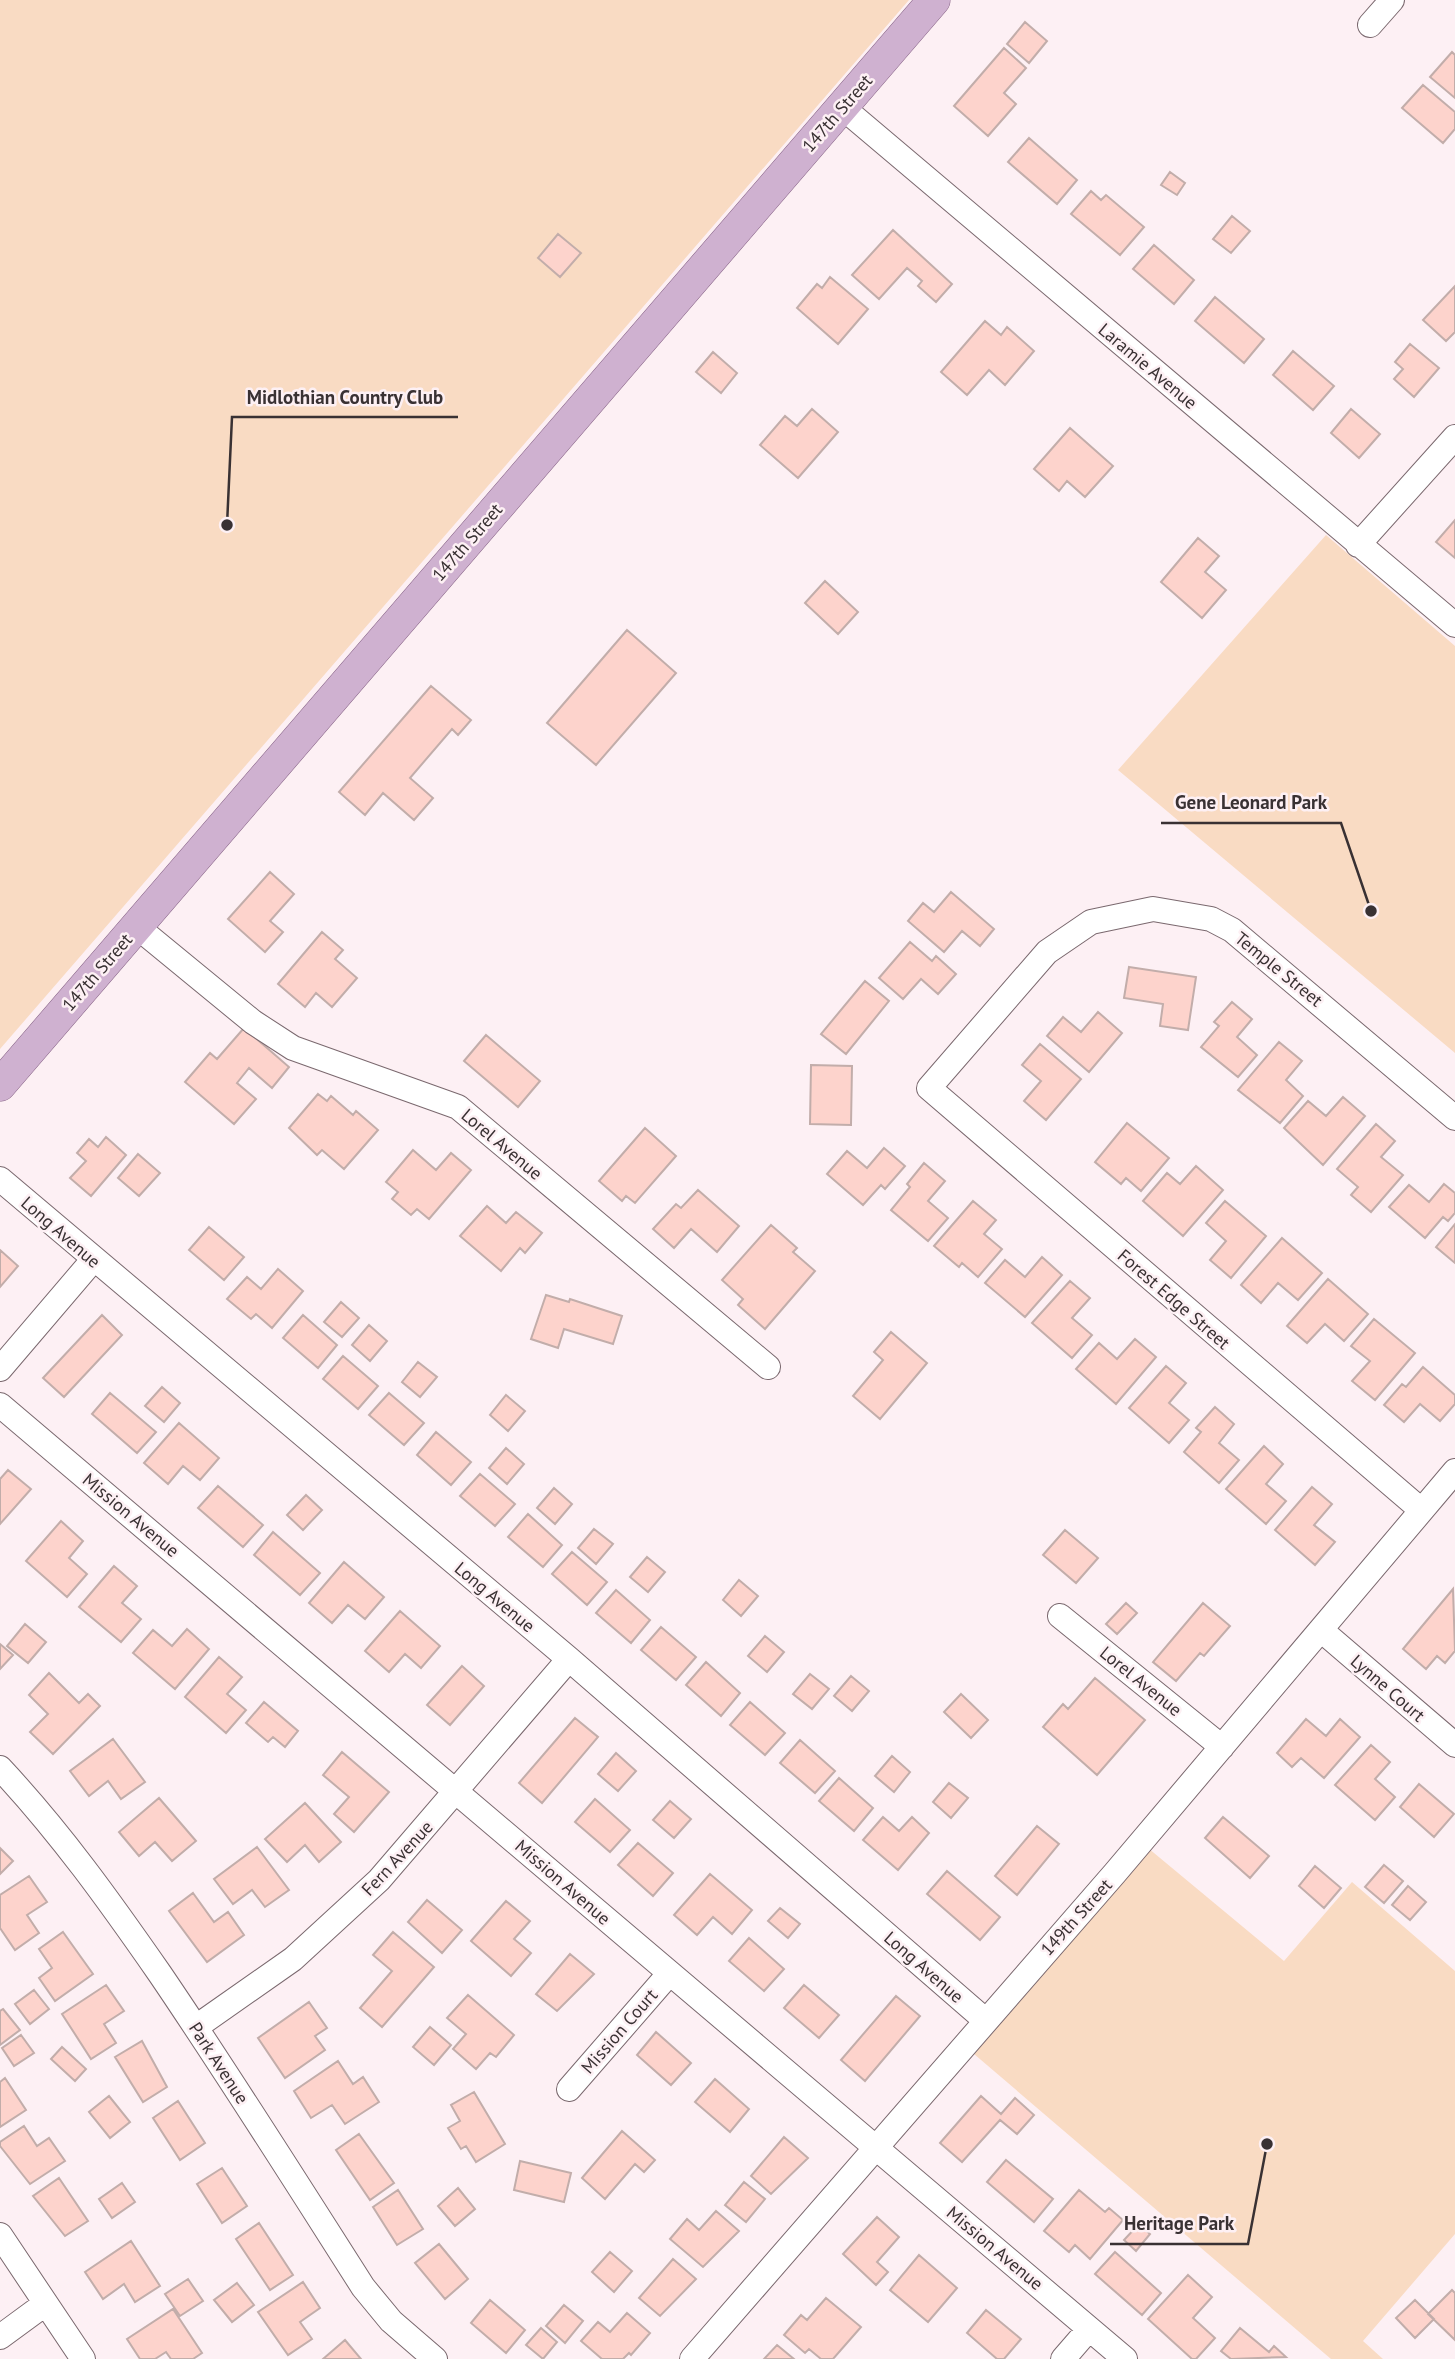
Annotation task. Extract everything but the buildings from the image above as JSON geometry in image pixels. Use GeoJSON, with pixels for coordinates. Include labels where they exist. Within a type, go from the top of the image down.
{"type":"FeatureCollection","features":[{"type":"Feature","properties":{"kind":"main road","name":"147th Street"},"geometry":{"type":"LineString","coordinates":[[0,1085],[934,0]]}},
{"type":"Feature","properties":{"kind":"street"},"geometry":{"type":"LineString","coordinates":[[1370,25],[1392,0]]}},
{"type":"Feature","properties":{"kind":"street","name":"Laramie Avenue"},"geometry":{"type":"LineString","coordinates":[[842,107],[1455,625]]}},
{"type":"Feature","properties":{"kind":"street"},"geometry":{"type":"LineString","coordinates":[[1358,545],[1455,437]]}},
{"type":"Feature","properties":{"kind":"street","name":"Temple Street"},"geometry":{"type":"LineString","coordinates":[[929,1088],[1056,944],[1091,922],[1153,909],[1211,919],[1231,930],[1455,1118]]}},
{"type":"Feature","properties":{"kind":"street","name":"Lorel Avenue"},"geometry":{"type":"LineString","coordinates":[[136,926],[253,1022],[293,1048],[458,1107],[768,1367]]}},
{"type":"Feature","properties":{"kind":"street","name":"Forest Edge Street"},"geometry":{"type":"LineString","coordinates":[[929,1088],[1420,1510]]}},
{"type":"Feature","properties":{"kind":"street","name":"Long Avenue"},"geometry":{"type":"LineString","coordinates":[[0,1179],[569,1659],[985,2020]]}},
{"type":"Feature","properties":{"kind":"street"},"geometry":{"type":"LineString","coordinates":[[0,1369],[93,1260]]}},
{"type":"Feature","properties":{"kind":"street","name":"Mission Avenue"},"geometry":{"type":"LineString","coordinates":[[0,1405],[459,1791],[669,1974],[1125,2359]]}},
{"type":"Feature","properties":{"kind":"street","name":"149th Street"},"geometry":{"type":"LineString","coordinates":[[692,2359],[1223,1747],[1455,1471]]}},
{"type":"Feature","properties":{"kind":"street","name":"Lorel Avenue"},"geometry":{"type":"LineString","coordinates":[[1060,1616],[1223,1747]]}},
{"type":"Feature","properties":{"kind":"street","name":"Lynne Court"},"geometry":{"type":"LineString","coordinates":[[1321,1630],[1455,1745]]}},
{"type":"Feature","properties":{"kind":"street","name":"Fern Avenue"},"geometry":{"type":"LineString","coordinates":[[196,2027],[293,1959],[379,1880],[459,1791],[569,1659]]}},
{"type":"Feature","properties":{"kind":"street","name":"Park Avenue"},"geometry":{"type":"LineString","coordinates":[[0,1768],[70,1848],[196,2027],[363,2287],[391,2321],[435,2359]]}},
{"type":"Feature","properties":{"kind":"street","name":"Mission Court"},"geometry":{"type":"LineString","coordinates":[[569,2089],[669,1974]]}},
{"type":"Feature","properties":{"kind":"street"},"geometry":{"type":"LineString","coordinates":[[0,2235],[83,2359]]}},
{"type":"Feature","properties":{"kind":"street"},"geometry":{"type":"LineString","coordinates":[[0,2337],[45,2304]]}},
{"type":"Feature","properties":{"kind":"street"},"geometry":{"type":"LineString","coordinates":[[1063,2359],[1090,2329]]}},
{"type":"Feature","properties":{"kind":"shaded area"},"geometry":{"type":"Polygon","coordinates":[[[0,0],[909,0],[0,1049],[0,0]]]}},
{"type":"Feature","properties":{"kind":"shaded area"},"geometry":{"type":"Polygon","coordinates":[[[1326,535],[1455,646],[1455,1053],[1118,770],[1326,535]]]}},
{"type":"Feature","properties":{"kind":"shaded area"},"geometry":{"type":"Polygon","coordinates":[[[1148,1848],[1284,1961],[1352,1882],[1455,1971],[1455,2234],[1363,2341],[1383,2359],[1331,2359],[974,2054],[1148,1848]]]}},
{"type":"Feature","properties":{"kind":"place","name":"Midlothian Country Club"},"geometry":{"type":"Point","coordinates":[227,525]}},
{"type":"Feature","properties":{"kind":"place","name":"Gene Leonard Park"},"geometry":{"type":"Point","coordinates":[1371,911]}},
{"type":"Feature","properties":{"kind":"place","name":"Heritage Park"},"geometry":{"type":"Point","coordinates":[1267,2144]}}]}
